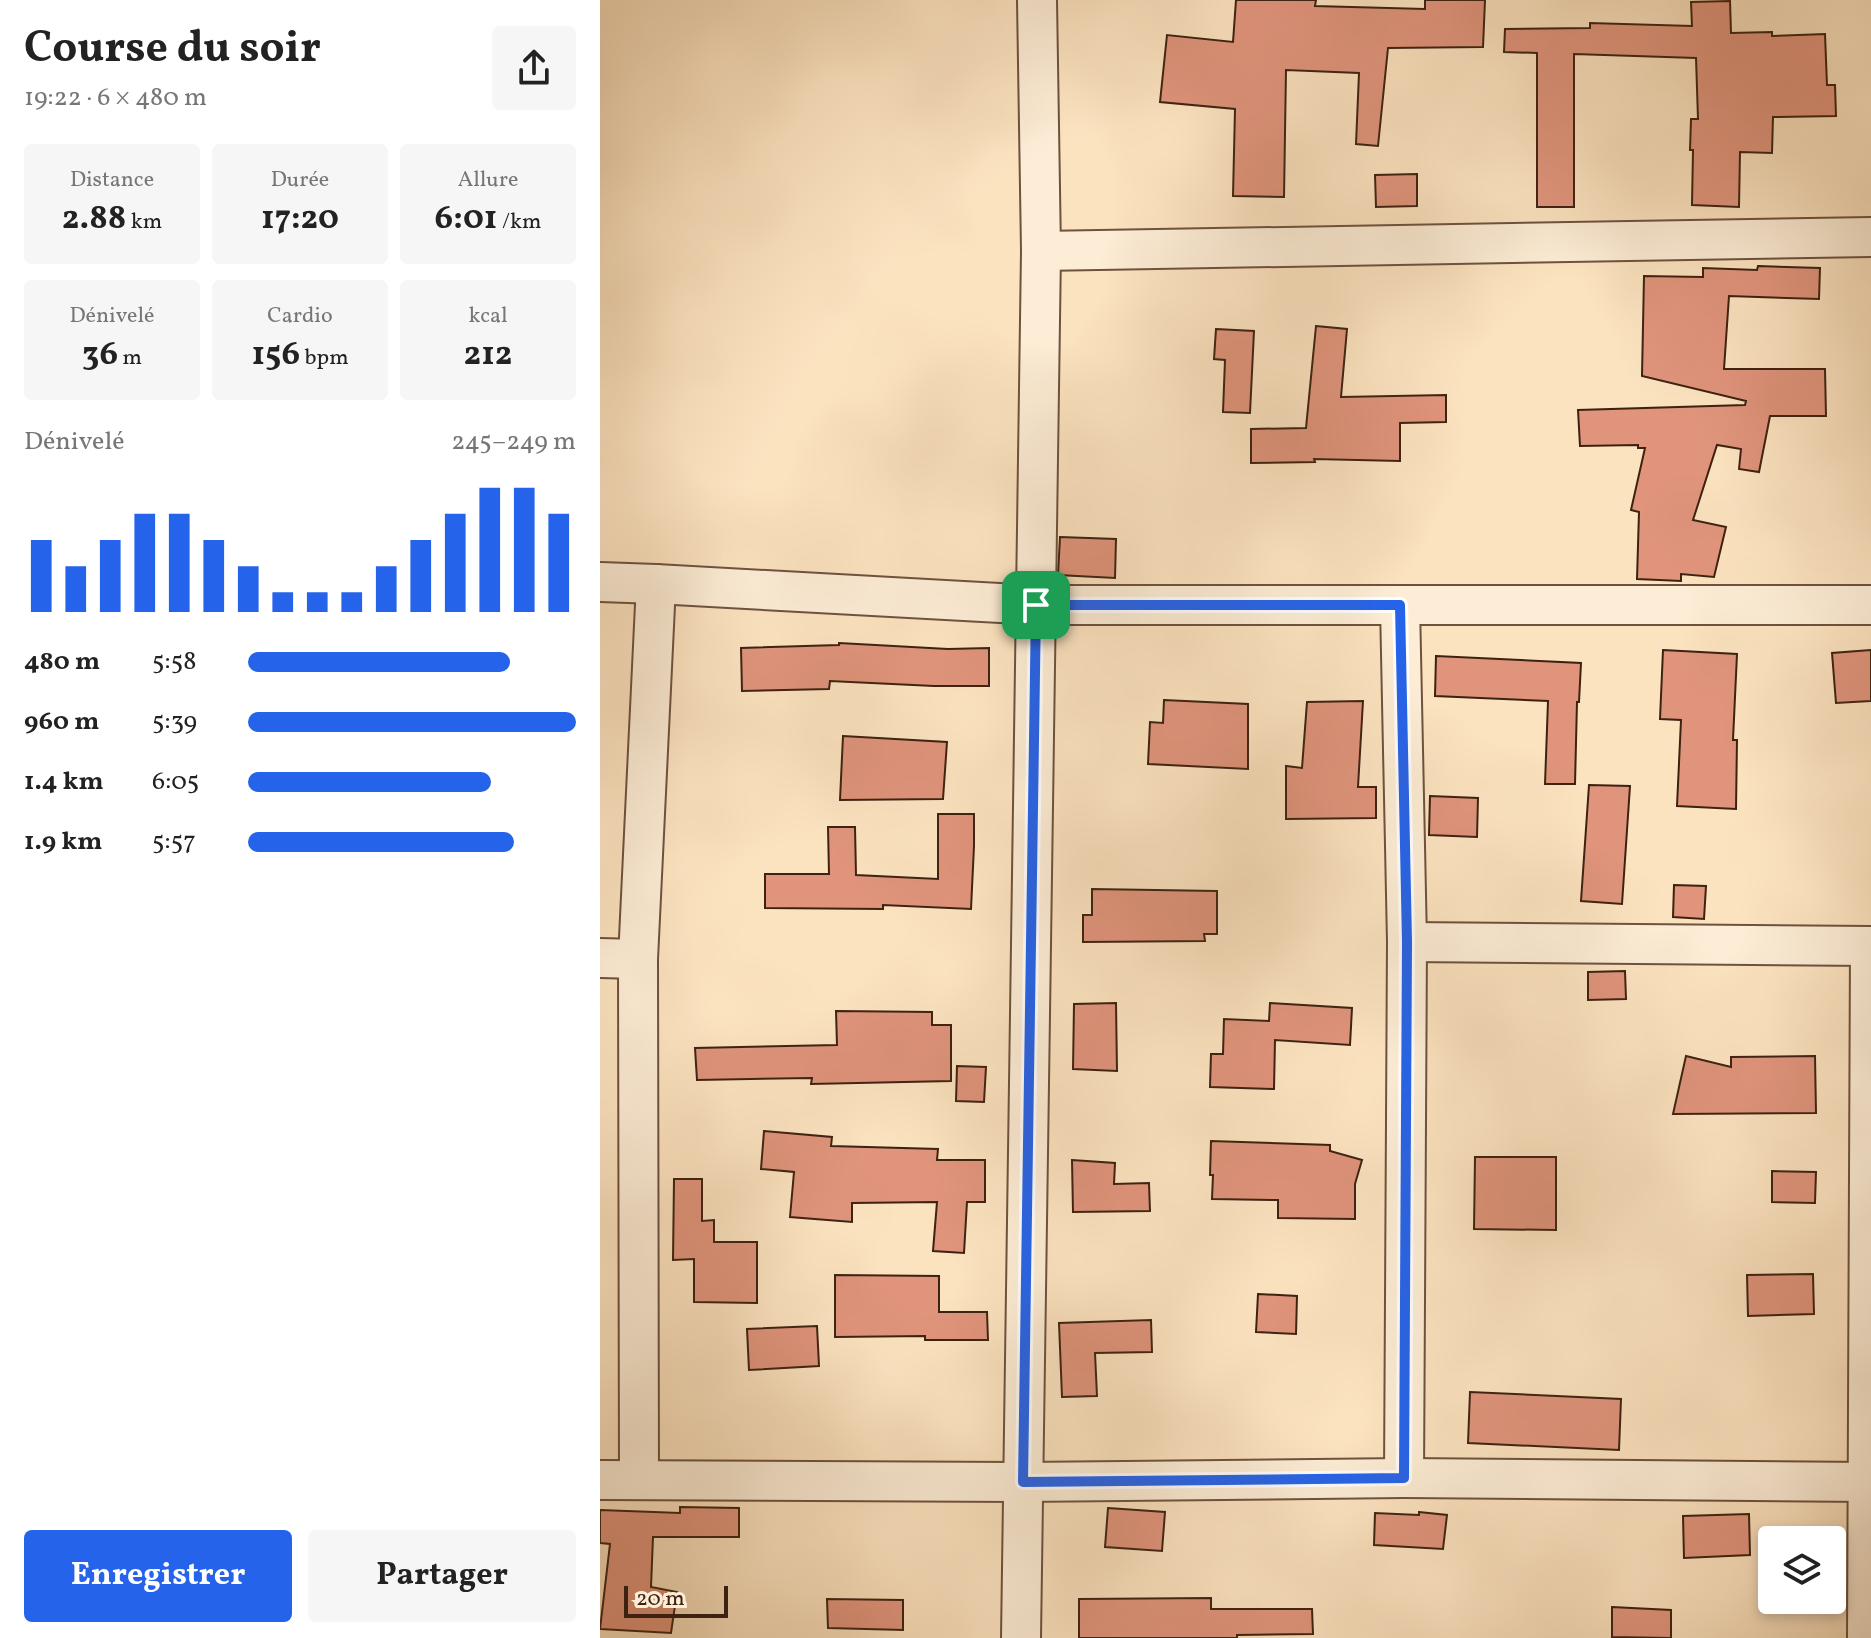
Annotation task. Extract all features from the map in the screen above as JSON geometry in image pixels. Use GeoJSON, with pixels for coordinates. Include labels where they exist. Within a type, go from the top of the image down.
{"type":"FeatureCollection","features":[{"type":"Feature","properties":{"kind":"street"},"geometry":{"type":"LineString","coordinates":[[1021,1638],[1041,251],[1037,0]]}},
{"type":"Feature","properties":{"kind":"street"},"geometry":{"type":"LineString","coordinates":[[1041,251],[1871,237]]}},
{"type":"Feature","properties":{"kind":"street"},"geometry":{"type":"LineString","coordinates":[[600,582],[1036,605],[1871,605]]}},
{"type":"Feature","properties":{"kind":"street"},"geometry":{"type":"LineString","coordinates":[[639,1480],[638,959],[656,584]]}},
{"type":"Feature","properties":{"kind":"street"},"geometry":{"type":"LineString","coordinates":[[1400,605],[1407,942],[1404,1478]]}},
{"type":"Feature","properties":{"kind":"street"},"geometry":{"type":"LineString","coordinates":[[1407,942],[1870,946],[1867,1638]]}},
{"type":"Feature","properties":{"kind":"street"},"geometry":{"type":"LineString","coordinates":[[600,958],[638,959]]}},
{"type":"Feature","properties":{"kind":"street"},"geometry":{"type":"LineString","coordinates":[[600,1480],[1023,1482],[1404,1478],[1868,1482]]}},
{"type":"Feature","properties":{"kind":"building"},"geometry":{"type":"Polygon","coordinates":[[[1236,0],[1316,0],[1315,6],[1425,9],[1425,0],[1485,0],[1483,47],[1388,48],[1378,146],[1356,144],[1359,73],[1286,70],[1284,197],[1233,196],[1235,109],[1160,102],[1167,35],[1233,42],[1236,0]]]}},
{"type":"Feature","properties":{"kind":"building"},"geometry":{"type":"Polygon","coordinates":[[[1730,1],[1731,33],[1772,32],[1772,36],[1825,34],[1827,85],[1835,85],[1836,116],[1773,117],[1772,153],[1740,152],[1739,207],[1692,205],[1691,119],[1698,119],[1696,58],[1574,54],[1574,207],[1537,207],[1537,53],[1504,52],[1505,29],[1590,28],[1590,23],[1692,26],[1691,2],[1730,1]]]}},
{"type":"Feature","properties":{"kind":"building"},"geometry":{"type":"Polygon","coordinates":[[[1417,174],[1417,206],[1376,207],[1375,175],[1417,174]]]}},
{"type":"Feature","properties":{"kind":"building"},"geometry":{"type":"Polygon","coordinates":[[[1758,266],[1820,268],[1819,299],[1729,296],[1724,369],[1825,369],[1826,416],[1770,416],[1759,472],[1739,469],[1741,449],[1717,445],[1693,520],[1726,527],[1714,577],[1681,574],[1681,581],[1637,579],[1639,512],[1631,510],[1645,448],[1638,448],[1638,445],[1580,446],[1578,410],[1745,405],[1746,401],[1642,376],[1644,276],[1703,277],[1703,268],[1757,270],[1758,266]]]}},
{"type":"Feature","properties":{"kind":"building"},"geometry":{"type":"Polygon","coordinates":[[[1316,326],[1347,329],[1341,397],[1446,395],[1446,422],[1400,423],[1400,461],[1314,459],[1315,462],[1251,463],[1251,429],[1306,428],[1316,326]]]}},
{"type":"Feature","properties":{"kind":"building"},"geometry":{"type":"Polygon","coordinates":[[[1216,329],[1254,331],[1250,413],[1223,412],[1225,360],[1214,359],[1216,329]]]}},
{"type":"Feature","properties":{"kind":"building"},"geometry":{"type":"Polygon","coordinates":[[[1060,537],[1116,539],[1115,578],[1058,575],[1060,537]]]}},
{"type":"Feature","properties":{"kind":"building"},"geometry":{"type":"Polygon","coordinates":[[[839,643],[989,648],[989,686],[830,681],[829,689],[742,691],[741,648],[839,643]]]}},
{"type":"Feature","properties":{"kind":"building"},"geometry":{"type":"Polygon","coordinates":[[[1663,650],[1737,654],[1733,740],[1737,740],[1736,809],[1677,806],[1681,720],[1660,719],[1663,650]]]}},
{"type":"Feature","properties":{"kind":"building"},"geometry":{"type":"Polygon","coordinates":[[[1871,650],[1871,701],[1836,703],[1832,653],[1871,650]]]}},
{"type":"Feature","properties":{"kind":"building"},"geometry":{"type":"Polygon","coordinates":[[[1436,656],[1581,663],[1575,784],[1545,784],[1548,701],[1435,696],[1436,656]]]}},
{"type":"Feature","properties":{"kind":"building"},"geometry":{"type":"Polygon","coordinates":[[[1164,700],[1248,704],[1248,769],[1148,764],[1150,722],[1163,723],[1164,700]]]}},
{"type":"Feature","properties":{"kind":"building"},"geometry":{"type":"Polygon","coordinates":[[[1363,701],[1358,787],[1376,787],[1376,818],[1286,819],[1286,766],[1302,768],[1307,702],[1363,701]]]}},
{"type":"Feature","properties":{"kind":"building"},"geometry":{"type":"Polygon","coordinates":[[[843,736],[947,742],[943,799],[840,800],[843,736]]]}},
{"type":"Feature","properties":{"kind":"building"},"geometry":{"type":"Polygon","coordinates":[[[1589,785],[1630,786],[1622,904],[1581,901],[1589,785]]]}},
{"type":"Feature","properties":{"kind":"building"},"geometry":{"type":"Polygon","coordinates":[[[1430,796],[1478,798],[1477,837],[1429,835],[1430,796]]]}},
{"type":"Feature","properties":{"kind":"building"},"geometry":{"type":"Polygon","coordinates":[[[938,814],[974,814],[971,909],[883,905],[883,909],[765,908],[765,874],[829,874],[828,827],[855,827],[856,875],[938,879],[938,814]]]}},
{"type":"Feature","properties":{"kind":"building"},"geometry":{"type":"Polygon","coordinates":[[[1674,885],[1706,886],[1704,919],[1673,917],[1674,885]]]}},
{"type":"Feature","properties":{"kind":"building"},"geometry":{"type":"Polygon","coordinates":[[[1092,889],[1217,891],[1217,934],[1204,934],[1205,941],[1083,942],[1083,915],[1092,915],[1092,889]]]}},
{"type":"Feature","properties":{"kind":"building"},"geometry":{"type":"Polygon","coordinates":[[[1625,971],[1626,999],[1588,1000],[1588,972],[1625,971]]]}},
{"type":"Feature","properties":{"kind":"building"},"geometry":{"type":"Polygon","coordinates":[[[1116,1003],[1117,1071],[1073,1069],[1074,1004],[1116,1003]]]}},
{"type":"Feature","properties":{"kind":"building"},"geometry":{"type":"Polygon","coordinates":[[[1270,1003],[1352,1008],[1350,1045],[1275,1040],[1274,1089],[1210,1087],[1211,1054],[1223,1054],[1224,1019],[1269,1021],[1270,1003]]]}},
{"type":"Feature","properties":{"kind":"building"},"geometry":{"type":"Polygon","coordinates":[[[836,1011],[932,1012],[932,1025],[951,1025],[951,1081],[811,1084],[812,1078],[697,1080],[695,1048],[837,1045],[836,1011]]]}},
{"type":"Feature","properties":{"kind":"building"},"geometry":{"type":"Polygon","coordinates":[[[1686,1056],[1731,1067],[1731,1057],[1815,1056],[1816,1113],[1673,1114],[1686,1056]]]}},
{"type":"Feature","properties":{"kind":"building"},"geometry":{"type":"Polygon","coordinates":[[[957,1066],[986,1067],[984,1102],[956,1101],[957,1066]]]}},
{"type":"Feature","properties":{"kind":"building"},"geometry":{"type":"Polygon","coordinates":[[[764,1131],[832,1137],[831,1146],[938,1149],[937,1160],[985,1160],[985,1202],[967,1202],[964,1253],[933,1251],[937,1202],[852,1203],[852,1222],[790,1217],[794,1172],[761,1169],[764,1131]]]}},
{"type":"Feature","properties":{"kind":"building"},"geometry":{"type":"Polygon","coordinates":[[[1211,1141],[1330,1145],[1330,1151],[1362,1160],[1355,1184],[1355,1219],[1278,1218],[1278,1200],[1212,1199],[1211,1141]]]}},
{"type":"Feature","properties":{"kind":"building"},"geometry":{"type":"Polygon","coordinates":[[[1475,1157],[1556,1157],[1556,1230],[1474,1229],[1475,1157]]]}},
{"type":"Feature","properties":{"kind":"building"},"geometry":{"type":"Polygon","coordinates":[[[1072,1160],[1115,1163],[1114,1184],[1149,1183],[1150,1211],[1073,1212],[1072,1160]]]}},
{"type":"Feature","properties":{"kind":"building"},"geometry":{"type":"Polygon","coordinates":[[[1772,1171],[1816,1172],[1815,1203],[1772,1202],[1772,1171]]]}},
{"type":"Feature","properties":{"kind":"building"},"geometry":{"type":"Polygon","coordinates":[[[674,1179],[702,1179],[702,1221],[714,1220],[714,1242],[757,1242],[757,1303],[694,1302],[694,1259],[673,1260],[674,1179]]]}},
{"type":"Feature","properties":{"kind":"building"},"geometry":{"type":"Polygon","coordinates":[[[1813,1274],[1814,1314],[1748,1316],[1747,1275],[1813,1274]]]}},
{"type":"Feature","properties":{"kind":"building"},"geometry":{"type":"Polygon","coordinates":[[[835,1275],[939,1276],[939,1312],[987,1312],[988,1340],[925,1340],[925,1336],[835,1337],[835,1275]]]}},
{"type":"Feature","properties":{"kind":"building"},"geometry":{"type":"Polygon","coordinates":[[[1258,1294],[1297,1296],[1296,1334],[1256,1332],[1258,1294]]]}},
{"type":"Feature","properties":{"kind":"building"},"geometry":{"type":"Polygon","coordinates":[[[1151,1320],[1152,1352],[1095,1353],[1097,1396],[1062,1397],[1059,1323],[1151,1320]]]}},
{"type":"Feature","properties":{"kind":"building"},"geometry":{"type":"Polygon","coordinates":[[[817,1326],[819,1366],[749,1370],[747,1329],[817,1326]]]}},
{"type":"Feature","properties":{"kind":"building"},"geometry":{"type":"Polygon","coordinates":[[[1470,1392],[1621,1399],[1619,1450],[1468,1443],[1470,1392]]]}},
{"type":"Feature","properties":{"kind":"building"},"geometry":{"type":"Polygon","coordinates":[[[680,1507],[739,1508],[739,1537],[653,1537],[651,1587],[677,1592],[671,1633],[600,1629],[610,1544],[600,1543],[600,1510],[680,1513],[680,1507]]]}},
{"type":"Feature","properties":{"kind":"building"},"geometry":{"type":"Polygon","coordinates":[[[1108,1508],[1165,1512],[1162,1551],[1105,1547],[1108,1508]]]}},
{"type":"Feature","properties":{"kind":"building"},"geometry":{"type":"Polygon","coordinates":[[[1419,1512],[1447,1515],[1443,1549],[1374,1545],[1375,1513],[1419,1515],[1419,1512]]]}},
{"type":"Feature","properties":{"kind":"building"},"geometry":{"type":"Polygon","coordinates":[[[1749,1514],[1750,1555],[1684,1558],[1683,1516],[1749,1514]]]}},
{"type":"Feature","properties":{"kind":"building"},"geometry":{"type":"Polygon","coordinates":[[[1211,1598],[1211,1609],[1312,1609],[1313,1634],[1237,1635],[1237,1638],[1079,1638],[1079,1599],[1211,1598]]]}},
{"type":"Feature","properties":{"kind":"building"},"geometry":{"type":"Polygon","coordinates":[[[827,1599],[903,1600],[903,1630],[828,1628],[827,1599]]]}},
{"type":"Feature","properties":{"kind":"building"},"geometry":{"type":"Polygon","coordinates":[[[1612,1607],[1671,1610],[1671,1638],[1612,1637],[1612,1607]]]}},
{"type":"Feature","properties":{"kind":"route"},"geometry":{"type":"LineString","coordinates":[[1036,605],[1400,605],[1407,942],[1404,1478],[1023,1482],[1036,605]]}}]}
